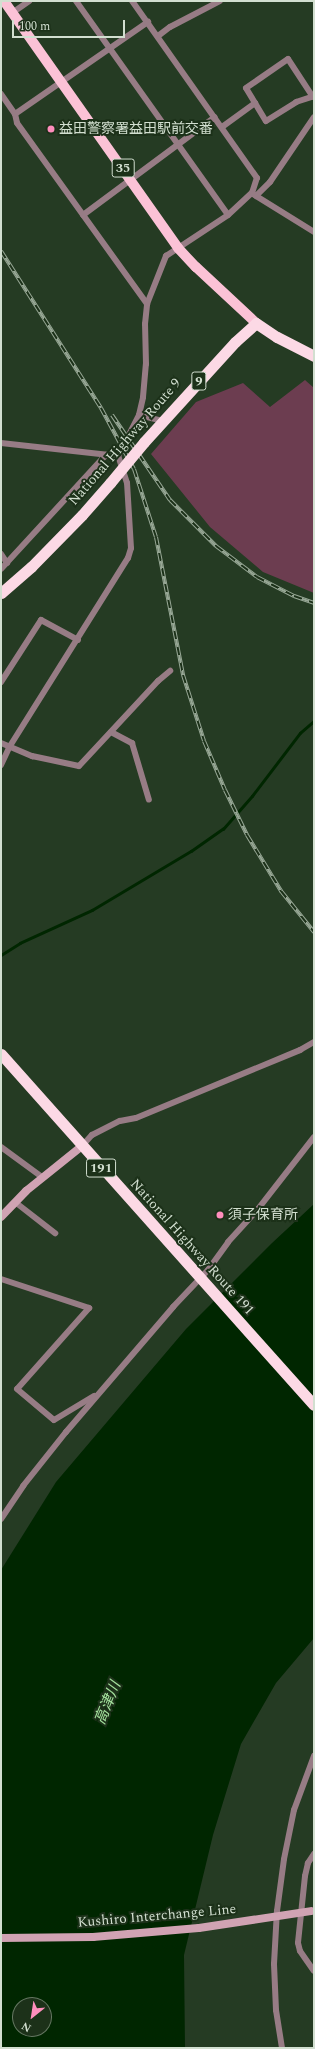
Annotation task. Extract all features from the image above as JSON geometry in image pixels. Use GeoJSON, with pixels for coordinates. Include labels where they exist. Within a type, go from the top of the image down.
{"type":"FeatureCollection","features":[{"type":"Feature","properties":{"kind":"highway"},"geometry":{"type":"LineString","coordinates":[[256,323],[277,337],[314,356]]}},
{"type":"Feature","properties":{"kind":"highway","name":"National Highway Route 9"},"geometry":{"type":"LineString","coordinates":[[1,592],[31,567],[82,515],[163,421],[256,323]]}},
{"type":"Feature","properties":{"kind":"highway","name":"National Highway Route 191"},"geometry":{"type":"LineString","coordinates":[[1,1054],[314,1405]]}},
{"type":"Feature","properties":{"kind":"main road","name":"35"},"geometry":{"type":"LineString","coordinates":[[4,1],[131,179],[178,248],[196,268],[256,323]]}},
{"type":"Feature","properties":{"kind":"main road"},"geometry":{"type":"LineString","coordinates":[[1,1217],[42,1177],[82,1146]]}},
{"type":"Feature","properties":{"kind":"main road","name":"Kushiro Interchange Line"},"geometry":{"type":"LineString","coordinates":[[1,1938],[93,1937],[192,1929],[312,1911]]}},
{"type":"Feature","properties":{"kind":"street"},"geometry":{"type":"LineString","coordinates":[[12,13],[29,1]]}},
{"type":"Feature","properties":{"kind":"street"},"geometry":{"type":"LineString","coordinates":[[76,1],[228,215]]}},
{"type":"Feature","properties":{"kind":"street"},"geometry":{"type":"LineString","coordinates":[[132,1],[257,178],[254,195]]}},
{"type":"Feature","properties":{"kind":"street"},"geometry":{"type":"LineString","coordinates":[[158,36],[220,1]]}},
{"type":"Feature","properties":{"kind":"street"},"geometry":{"type":"LineString","coordinates":[[15,114],[62,83],[148,22]]}},
{"type":"Feature","properties":{"kind":"street"},"geometry":{"type":"LineString","coordinates":[[288,58],[313,96],[296,102],[266,121],[255,103],[246,88],[288,58]]}},
{"type":"Feature","properties":{"kind":"street"},"geometry":{"type":"LineString","coordinates":[[1,94],[15,114],[17,123],[147,304]]}},
{"type":"Feature","properties":{"kind":"street"},"geometry":{"type":"LineString","coordinates":[[222,127],[255,103]]}},
{"type":"Feature","properties":{"kind":"street"},"geometry":{"type":"LineString","coordinates":[[83,215],[215,117]]}},
{"type":"Feature","properties":{"kind":"street"},"geometry":{"type":"LineString","coordinates":[[1,765],[10,746],[123,568],[131,548],[127,484],[118,456],[138,415],[143,397],[146,364],[145,324],[147,304],[166,256],[228,215],[270,182],[314,117]]}},
{"type":"Feature","properties":{"kind":"street"},"geometry":{"type":"LineString","coordinates":[[254,195],[314,232]]}},
{"type":"Feature","properties":{"kind":"street"},"geometry":{"type":"LineString","coordinates":[[138,415],[163,421]]}},
{"type":"Feature","properties":{"kind":"street"},"geometry":{"type":"LineString","coordinates":[[1,442],[118,456]]}},
{"type":"Feature","properties":{"kind":"street"},"geometry":{"type":"LineString","coordinates":[[1,569],[106,455]]}},
{"type":"Feature","properties":{"kind":"street"},"geometry":{"type":"LineString","coordinates":[[1,554],[7,563]]}},
{"type":"Feature","properties":{"kind":"street"},"geometry":{"type":"LineString","coordinates":[[1,682],[41,620],[78,640]]}},
{"type":"Feature","properties":{"kind":"street"},"geometry":{"type":"LineString","coordinates":[[1,743],[32,756],[79,766],[158,681],[170,671]]}},
{"type":"Feature","properties":{"kind":"street"},"geometry":{"type":"LineString","coordinates":[[111,732],[132,743],[149,800]]}},
{"type":"Feature","properties":{"kind":"street"},"geometry":{"type":"LineString","coordinates":[[82,1146],[92,1134],[120,1121],[136,1118],[300,1050],[314,1042]]}},
{"type":"Feature","properties":{"kind":"street"},"geometry":{"type":"LineString","coordinates":[[1,1519],[23,1486],[99,1393],[201,1280],[228,1242],[258,1209],[314,1137]]}},
{"type":"Feature","properties":{"kind":"street"},"geometry":{"type":"LineString","coordinates":[[1,1148],[42,1177]]}},
{"type":"Feature","properties":{"kind":"street"},"geometry":{"type":"LineString","coordinates":[[15,1202],[55,1233]]}},
{"type":"Feature","properties":{"kind":"street"},"geometry":{"type":"LineString","coordinates":[[1,1279],[89,1308],[17,1389],[54,1420],[99,1393]]}},
{"type":"Feature","properties":{"kind":"street"},"geometry":{"type":"LineString","coordinates":[[282,2048],[276,2010],[274,1964],[277,1911],[284,1859],[294,1810],[314,1756]]}},
{"type":"Feature","properties":{"kind":"street"},"geometry":{"type":"LineString","coordinates":[[314,1854],[308,1863],[305,1876],[298,1943],[300,1951],[314,1971]]}},
{"type":"Feature","properties":{"kind":"shaded area"},"geometry":{"type":"Polygon","coordinates":[[[305,380],[314,388],[314,593],[263,572],[210,527],[151,454],[196,402],[243,383],[270,407],[305,380]]]}},
{"type":"Feature","properties":{"kind":"water","name":"高津川"},"geometry":{"type":"Polygon","coordinates":[[[314,1204],[314,1638],[276,1683],[241,1744],[213,1835],[184,1955],[185,2048],[1,2048],[1,1570],[56,1482],[186,1329],[272,1243],[314,1204]]]}},
{"type":"Feature","properties":{"kind":"waterway"},"geometry":{"type":"LineString","coordinates":[[1,955],[20,943],[92,910],[191,851],[223,829],[252,796],[300,733],[314,721]]}},
{"type":"Feature","properties":{"kind":"railway"},"geometry":{"type":"LineString","coordinates":[[1,251],[101,408],[134,469],[156,537],[183,675],[204,741],[225,790],[247,835],[281,891],[314,932]]}},
{"type":"Feature","properties":{"kind":"railway"},"geometry":{"type":"LineString","coordinates":[[112,415],[170,500],[216,546],[257,577],[294,596],[314,603]]}},
{"type":"Feature","properties":{"kind":"place","name":"益田警察署益田駅前交番"},"geometry":{"type":"Point","coordinates":[51,129]}},
{"type":"Feature","properties":{"kind":"place","name":"須子保育所"},"geometry":{"type":"Point","coordinates":[220,1215]}}]}
